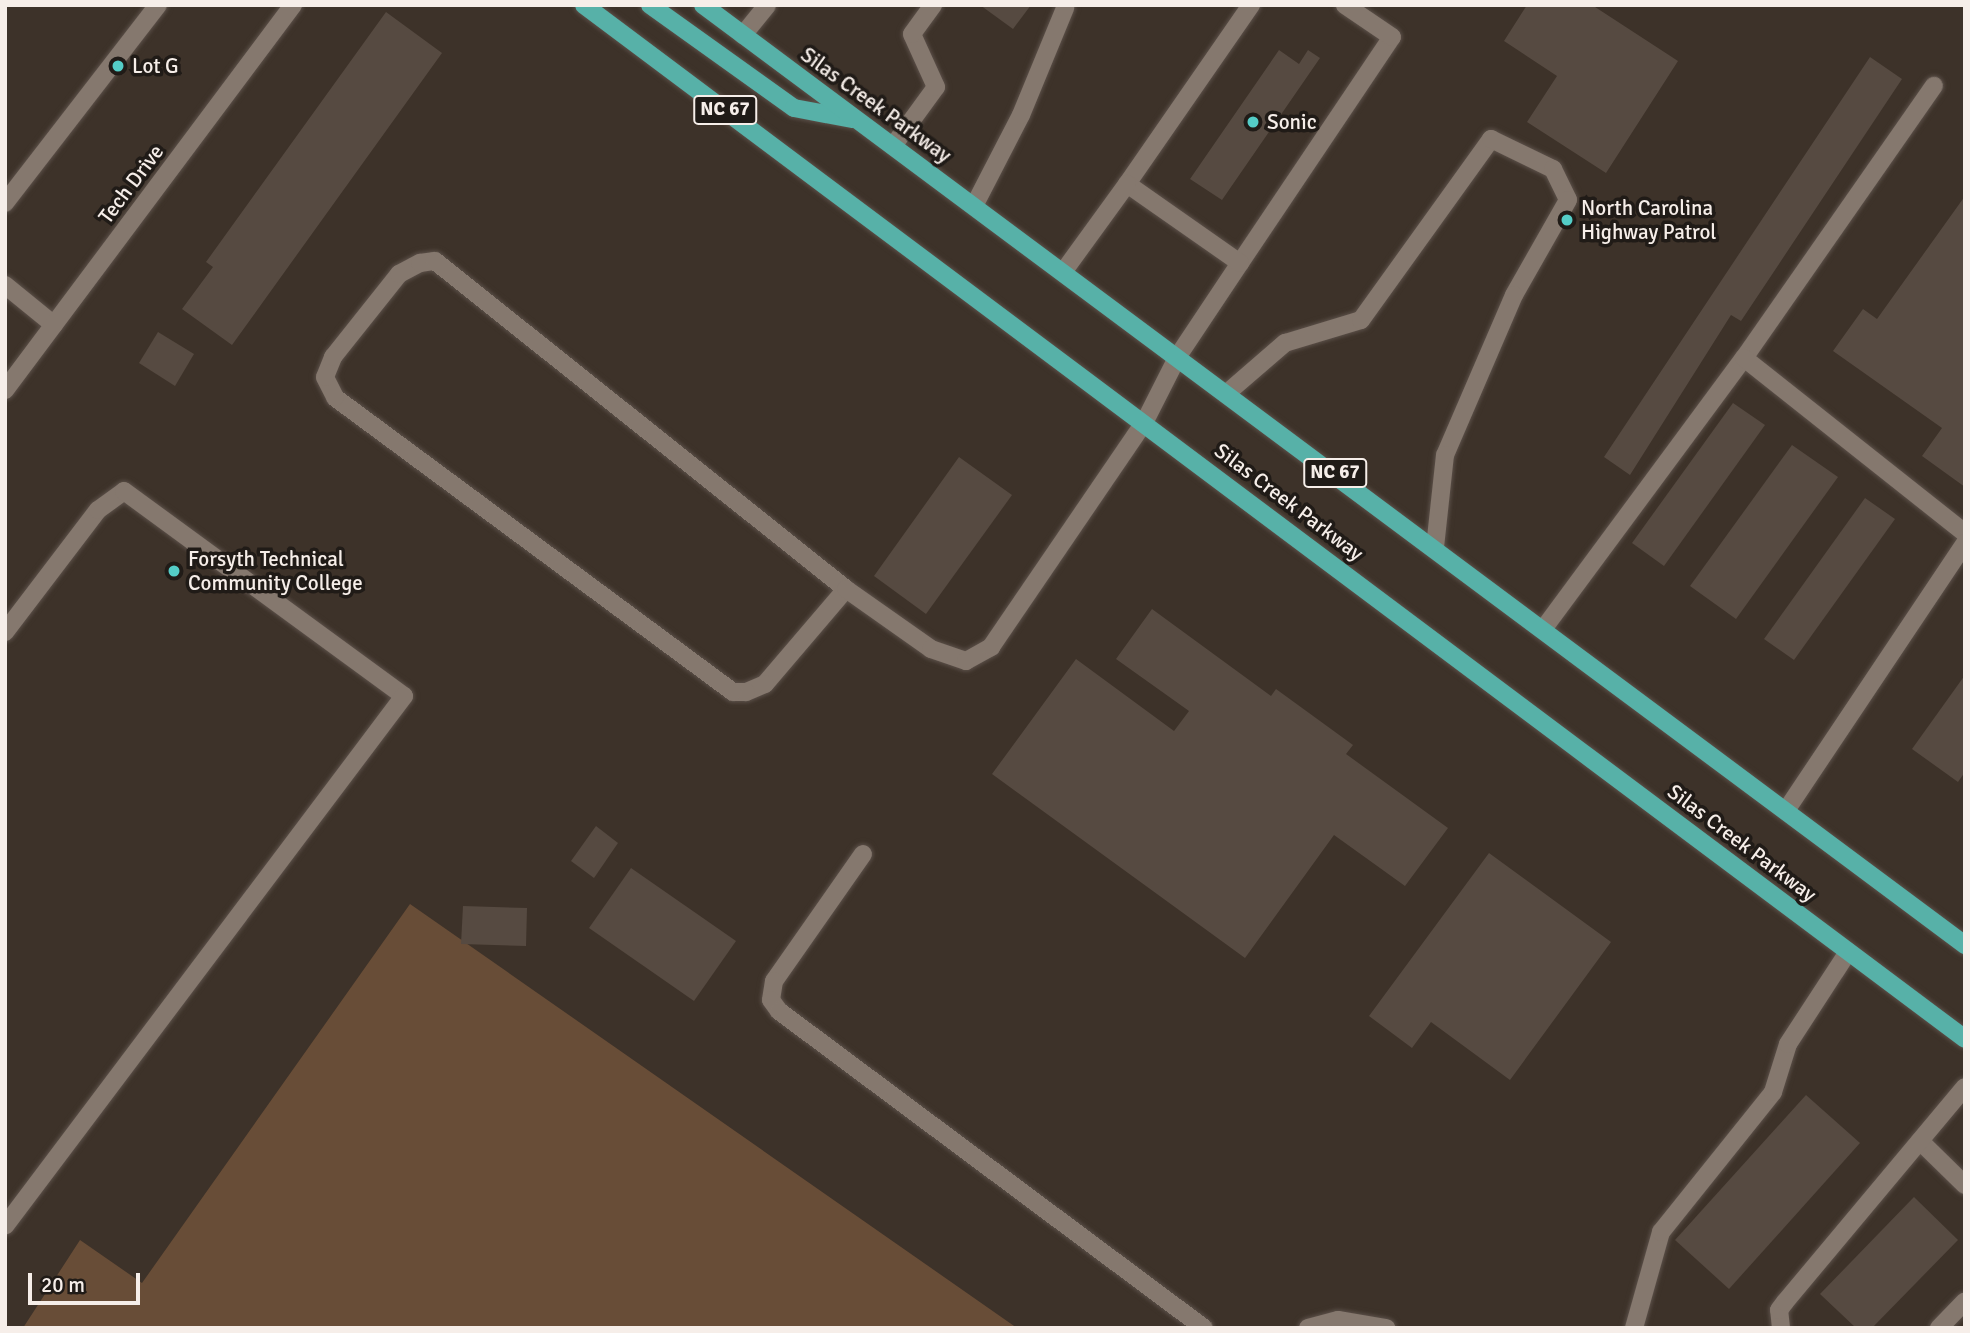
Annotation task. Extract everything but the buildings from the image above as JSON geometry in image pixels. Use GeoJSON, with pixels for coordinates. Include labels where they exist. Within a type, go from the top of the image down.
{"type":"FeatureCollection","features":[{"type":"Feature","properties":{"kind":"main road","name":"Silas Creek Parkway"},"geometry":{"type":"LineString","coordinates":[[583,5],[1145,421],[1965,1039]]}},
{"type":"Feature","properties":{"kind":"main road"},"geometry":{"type":"LineString","coordinates":[[650,5],[794,108],[859,120]]}},
{"type":"Feature","properties":{"kind":"main road","name":"Silas Creek Parkway"},"geometry":{"type":"LineString","coordinates":[[703,5],[1544,628],[1965,945]]}},
{"type":"Feature","properties":{"kind":"lane"},"geometry":{"type":"LineString","coordinates":[[5,203],[158,5]]}},
{"type":"Feature","properties":{"kind":"lane","name":"Tech Drive"},"geometry":{"type":"LineString","coordinates":[[5,390],[293,5]]}},
{"type":"Feature","properties":{"kind":"lane"},"geometry":{"type":"LineString","coordinates":[[743,35],[767,5]]}},
{"type":"Feature","properties":{"kind":"lane"},"geometry":{"type":"LineString","coordinates":[[893,146],[936,87],[912,34],[933,5]]}},
{"type":"Feature","properties":{"kind":"lane"},"geometry":{"type":"LineString","coordinates":[[1063,272],[1251,5]]}},
{"type":"Feature","properties":{"kind":"lane"},"geometry":{"type":"LineString","coordinates":[[846,589],[765,684],[746,692],[733,692],[335,397],[325,377],[332,357],[399,274],[435,261],[846,589],[931,649],[966,661],[991,647],[1145,421],[1178,356],[1392,37],[1345,5]]}},
{"type":"Feature","properties":{"kind":"lane"},"geometry":{"type":"LineString","coordinates":[[974,206],[1021,115],[1065,8]]}},
{"type":"Feature","properties":{"kind":"lane"},"geometry":{"type":"LineString","coordinates":[[1544,628],[1744,358],[1934,86]]}},
{"type":"Feature","properties":{"kind":"lane"},"geometry":{"type":"LineString","coordinates":[[1227,393],[1285,343],[1362,320],[1491,139],[1553,169],[1568,200],[1514,295],[1445,455],[1435,547]]}},
{"type":"Feature","properties":{"kind":"lane"},"geometry":{"type":"LineString","coordinates":[[1127,184],[1240,263]]}},
{"type":"Feature","properties":{"kind":"lane"},"geometry":{"type":"LineString","coordinates":[[5,285],[54,325]]}},
{"type":"Feature","properties":{"kind":"lane"},"geometry":{"type":"LineString","coordinates":[[1744,358],[1965,533]]}},
{"type":"Feature","properties":{"kind":"lane"},"geometry":{"type":"LineString","coordinates":[[5,632],[98,510],[124,491],[404,696],[5,1226]]}},
{"type":"Feature","properties":{"kind":"lane"},"geometry":{"type":"LineString","coordinates":[[1787,809],[1965,542]]}},
{"type":"Feature","properties":{"kind":"lane"},"geometry":{"type":"LineString","coordinates":[[863,854],[769,989],[775,1006],[1204,1328]]}},
{"type":"Feature","properties":{"kind":"lane"},"geometry":{"type":"LineString","coordinates":[[1634,1328],[1661,1232],[1773,1091],[1782,1073],[1788,1044],[1848,952]]}},
{"type":"Feature","properties":{"kind":"lane"},"geometry":{"type":"LineString","coordinates":[[1782,1328],[1779,1310],[1785,1302],[1965,1087]]}},
{"type":"Feature","properties":{"kind":"lane"},"geometry":{"type":"LineString","coordinates":[[1920,1141],[1965,1185]]}},
{"type":"Feature","properties":{"kind":"lane"},"geometry":{"type":"LineString","coordinates":[[1939,1328],[1965,1301]]}},
{"type":"Feature","properties":{"kind":"lane"},"geometry":{"type":"LineString","coordinates":[[1308,1328],[1338,1320],[1386,1328]]}},
{"type":"Feature","properties":{"kind":"shaded area"},"geometry":{"type":"Polygon","coordinates":[[[410,904],[1017,1328],[23,1328],[80,1240],[142,1283],[410,904]]]}},
{"type":"Feature","properties":{"kind":"place","name":"Lot G"},"geometry":{"type":"Point","coordinates":[118,66]}},
{"type":"Feature","properties":{"kind":"place","name":"Sonic"},"geometry":{"type":"Point","coordinates":[1253,122]}},
{"type":"Feature","properties":{"kind":"place","name":"North Carolina Highway Patrol"},"geometry":{"type":"Point","coordinates":[1567,220]}},
{"type":"Feature","properties":{"kind":"place","name":"Forsyth Technical Community College"},"geometry":{"type":"Point","coordinates":[174,571]}}]}
